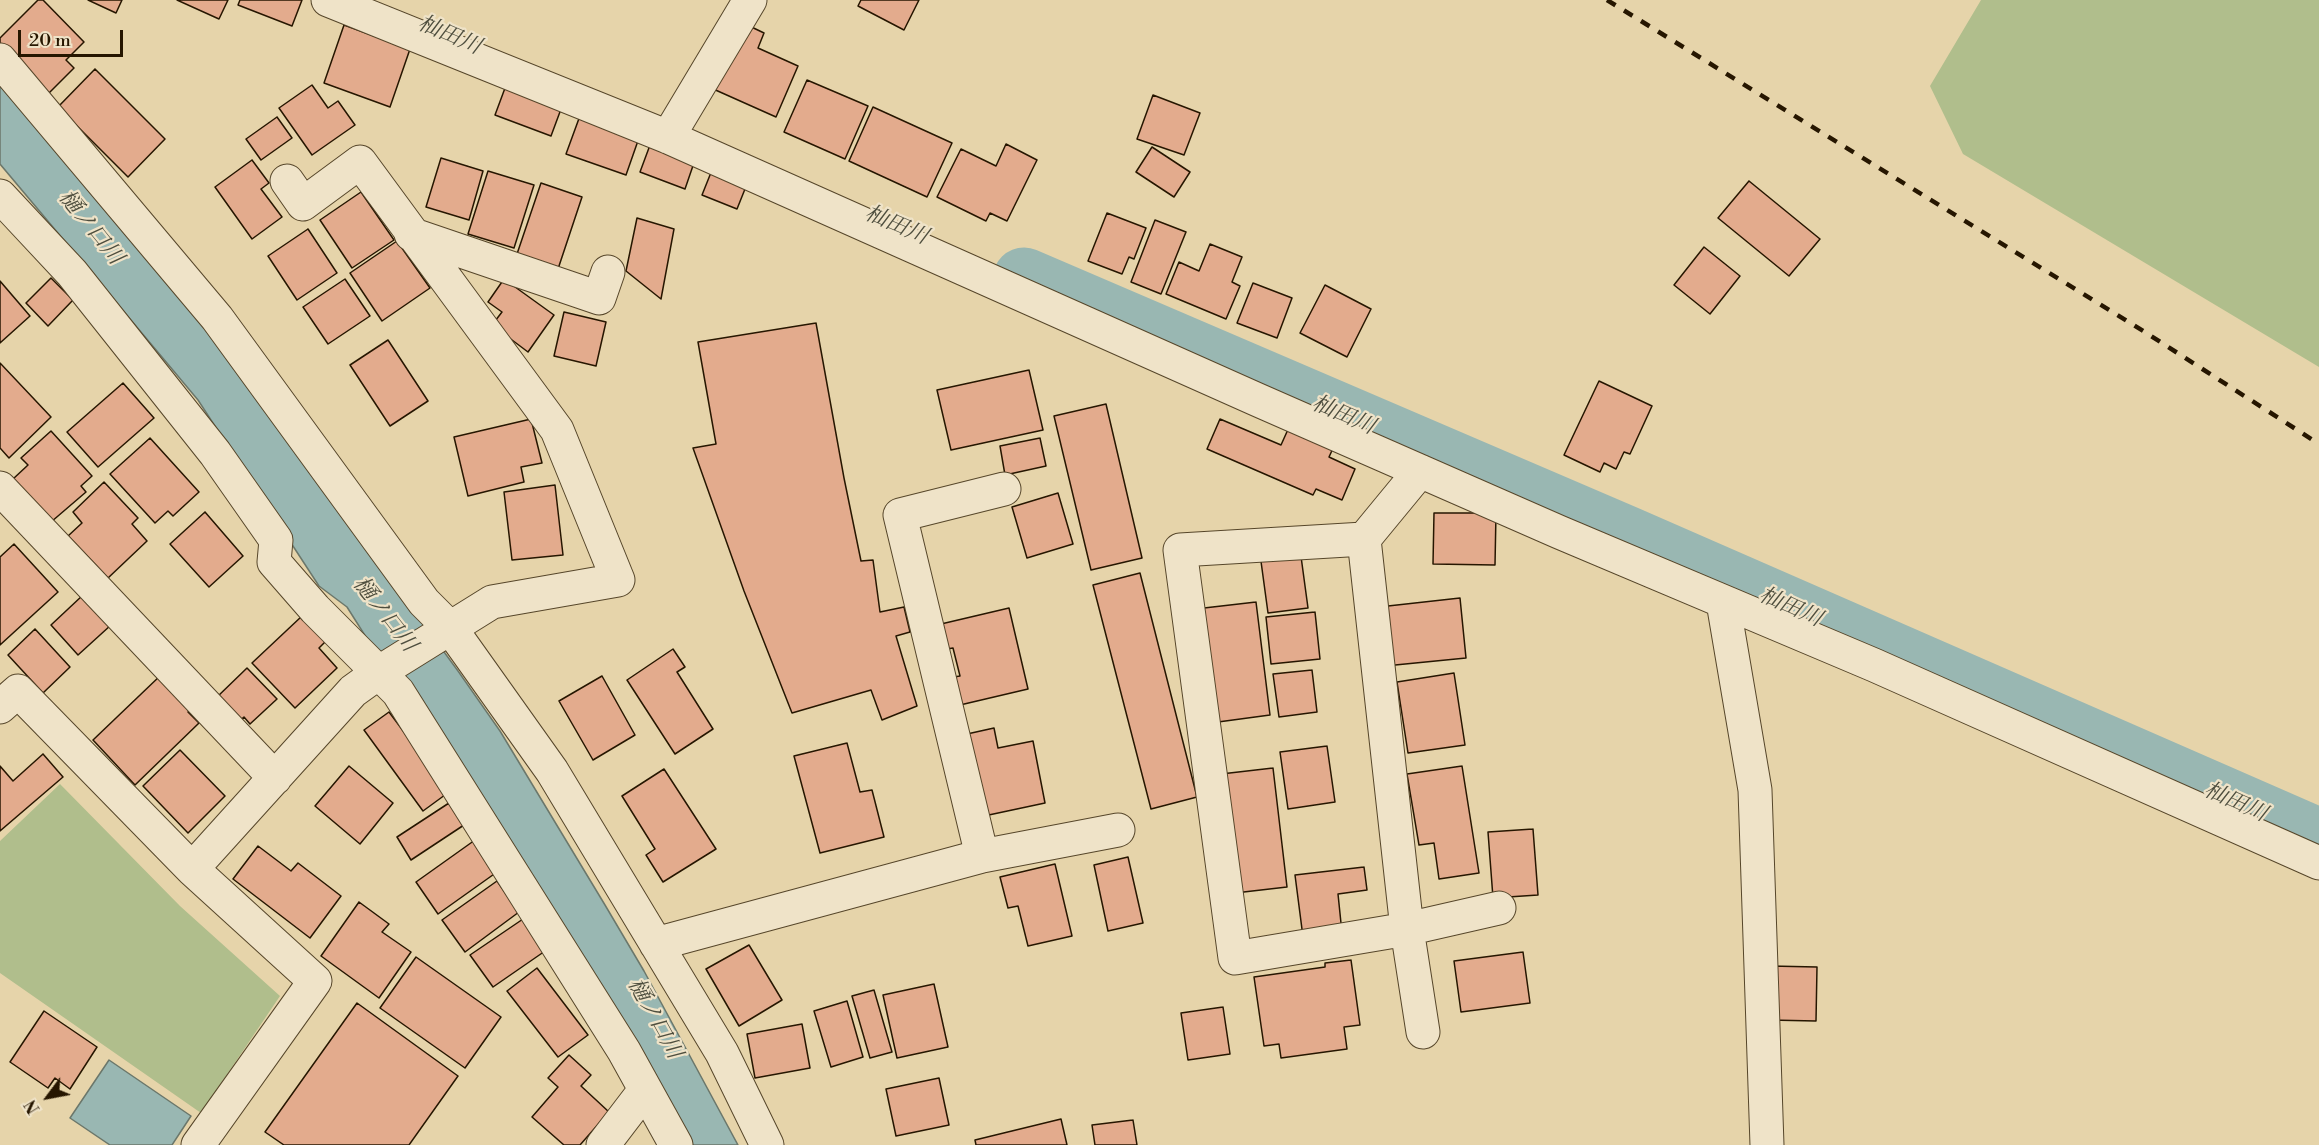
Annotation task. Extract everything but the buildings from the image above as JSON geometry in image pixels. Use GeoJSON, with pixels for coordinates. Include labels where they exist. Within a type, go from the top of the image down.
{"type":"FeatureCollection","features":[{"type":"Feature","properties":{"kind":"street"},"geometry":{"type":"LineString","coordinates":[[328,0],[668,137],[1420,471],[1874,665],[2319,863]]}},
{"type":"Feature","properties":{"kind":"street"},"geometry":{"type":"LineString","coordinates":[[668,137],[750,0]]}},
{"type":"Feature","properties":{"kind":"street"},"geometry":{"type":"LineString","coordinates":[[0,60],[217,318],[424,602],[443,634],[552,771],[722,1053],[767,1145]]}},
{"type":"Feature","properties":{"kind":"street"},"geometry":{"type":"LineString","coordinates":[[192,870],[353,691],[385,669],[492,602],[618,580],[557,430],[360,162],[303,204],[287,181]]}},
{"type":"Feature","properties":{"kind":"street"},"geometry":{"type":"LineString","coordinates":[[0,196],[72,273],[215,453],[276,540],[274,562],[315,609],[385,669],[624,1051],[676,1145]]}},
{"type":"Feature","properties":{"kind":"street"},"geometry":{"type":"LineString","coordinates":[[411,234],[599,298],[608,272]]}},
{"type":"Feature","properties":{"kind":"street"},"geometry":{"type":"LineString","coordinates":[[1420,471],[1364,538],[1407,929],[1423,1032]]}},
{"type":"Feature","properties":{"kind":"street"},"geometry":{"type":"LineString","coordinates":[[0,488],[275,778]]}},
{"type":"Feature","properties":{"kind":"street"},"geometry":{"type":"LineString","coordinates":[[982,856],[900,515],[1004,489]]}},
{"type":"Feature","properties":{"kind":"street"},"geometry":{"type":"LineString","coordinates":[[1364,538],[1180,550],[1235,958],[1407,929],[1499,908]]}},
{"type":"Feature","properties":{"kind":"street"},"geometry":{"type":"LineString","coordinates":[[1723,602],[1755,789],[1767,1145]]}},
{"type":"Feature","properties":{"kind":"street"},"geometry":{"type":"LineString","coordinates":[[6,690],[192,870],[315,981],[198,1145]]}},
{"type":"Feature","properties":{"kind":"street"},"geometry":{"type":"LineString","coordinates":[[656,944],[982,856],[1119,830]]}},
{"type":"Feature","properties":{"kind":"street"},"geometry":{"type":"LineString","coordinates":[[603,1145],[645,1090]]}},
{"type":"Feature","properties":{"kind":"green space"},"geometry":{"type":"Polygon","coordinates":[[[1981,0],[2319,0],[2319,367],[1963,154],[1930,86],[1981,0]]]}},
{"type":"Feature","properties":{"kind":"green space"},"geometry":{"type":"Polygon","coordinates":[[[60,784],[180,906],[280,996],[201,1113],[0,973],[0,841],[60,784]]]}},
{"type":"Feature","properties":{"kind":"water","name":"樋ノ口川"},"geometry":{"type":"Polygon","coordinates":[[[0,85],[184,297],[500,731],[644,971],[738,1145],[687,1145],[347,607],[319,586],[198,400],[0,164],[0,85]]]}},
{"type":"Feature","properties":{"kind":"water"},"geometry":{"type":"Polygon","coordinates":[[[109,1060],[191,1116],[172,1145],[110,1145],[70,1118],[109,1060]]]}},
{"type":"Feature","properties":{"kind":"waterway","name":"杣田川"},"geometry":{"type":"LineString","coordinates":[[1024,279],[1628,538],[2319,840]]}},
{"type":"Feature","properties":{"kind":"railway"},"geometry":{"type":"LineString","coordinates":[[1607,0],[2148,334],[2319,444]]}}]}
